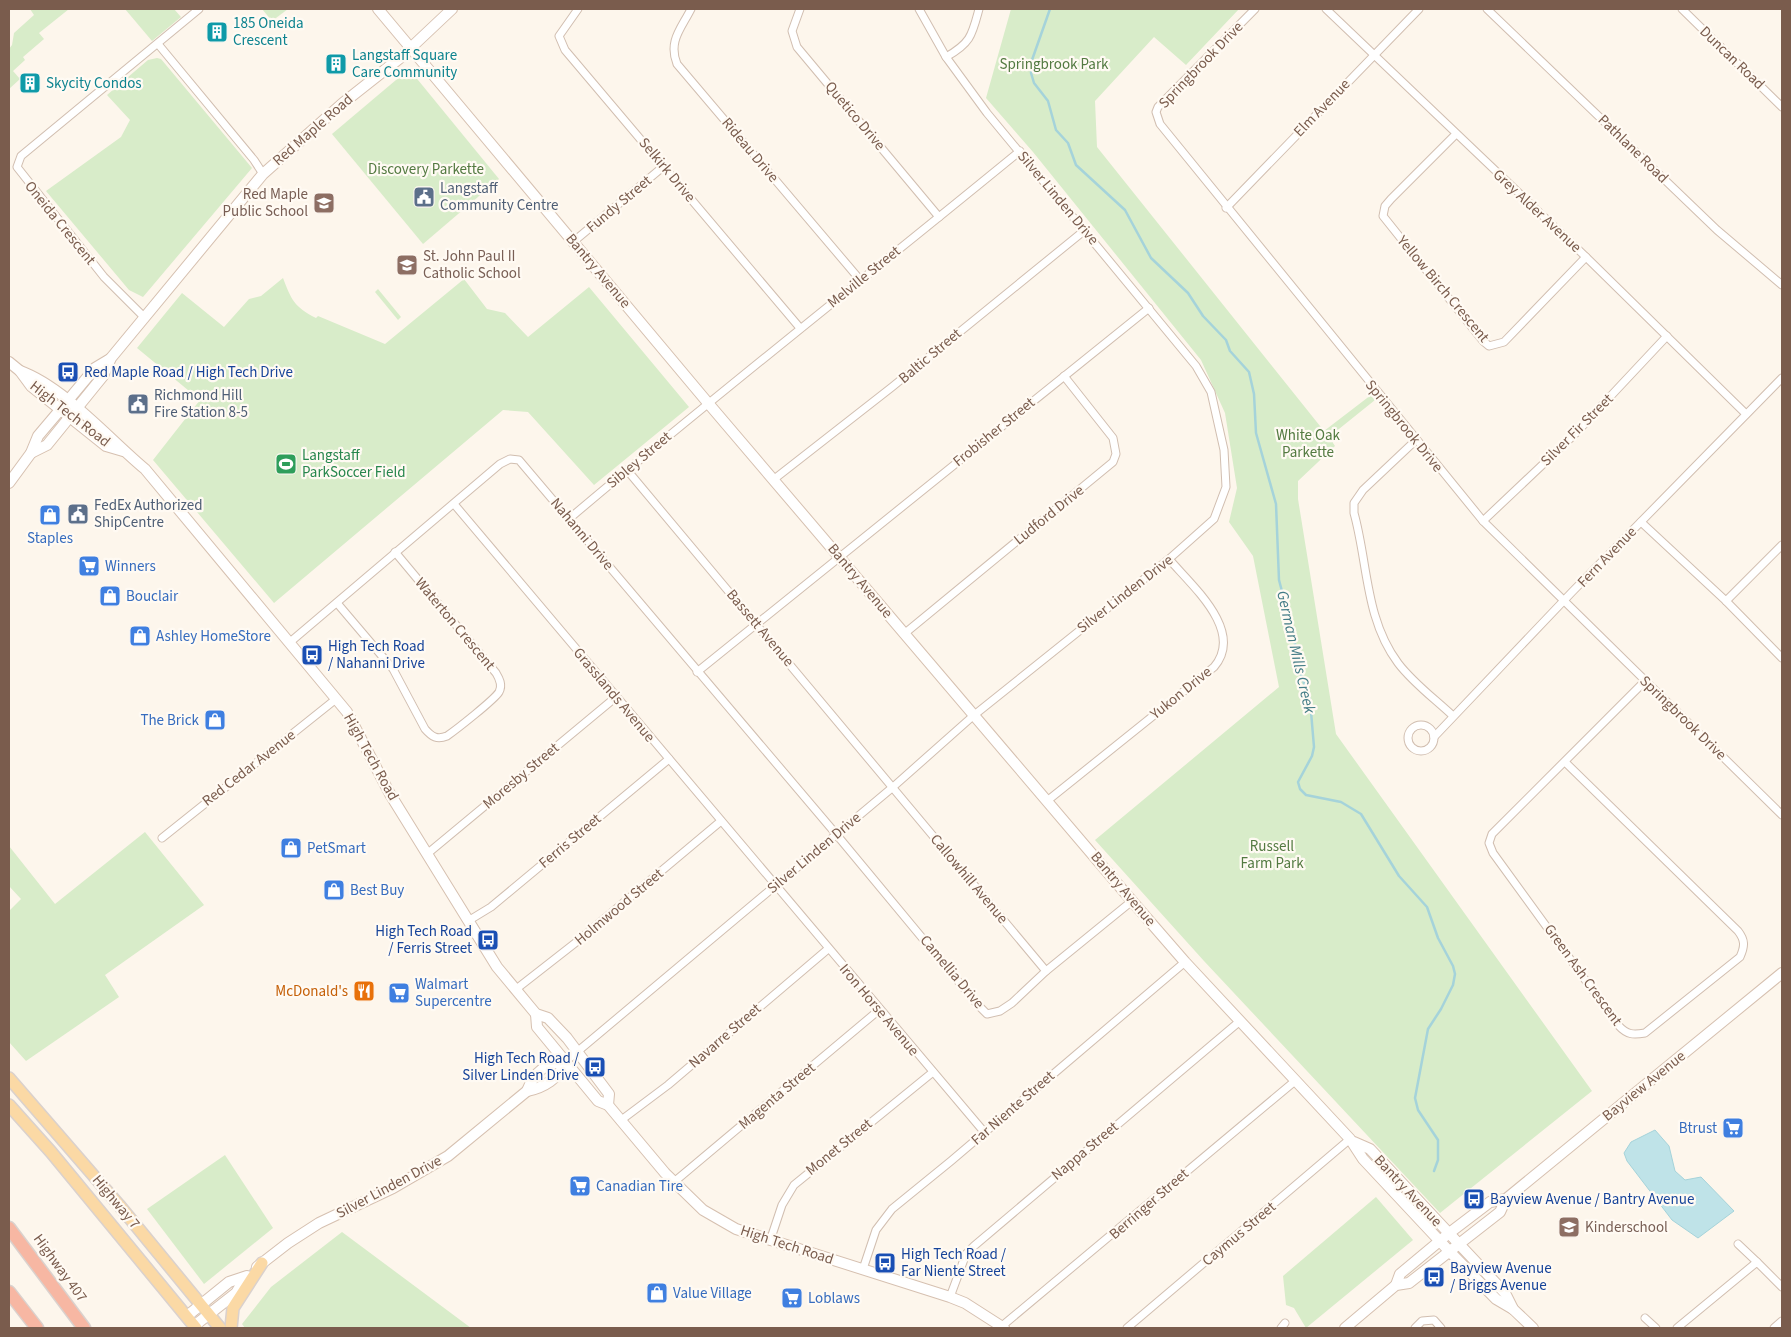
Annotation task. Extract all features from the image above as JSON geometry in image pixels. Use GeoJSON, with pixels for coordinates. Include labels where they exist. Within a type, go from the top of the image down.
{"type":"FeatureCollection","features":[{"type":"Feature","properties":{"kind":"highway","name":"Highway 407"},"geometry":{"type":"LineString","coordinates":[[9,1228],[84,1328]]}},
{"type":"Feature","properties":{"kind":"highway"},"geometry":{"type":"LineString","coordinates":[[9,1292],[37,1328]]}},
{"type":"Feature","properties":{"kind":"main road","name":"Highway 7"},"geometry":{"type":"LineString","coordinates":[[9,1078],[113,1198],[220,1328]]}},
{"type":"Feature","properties":{"kind":"main road","name":"Highway 7"},"geometry":{"type":"LineString","coordinates":[[9,1105],[195,1327]]}},
{"type":"Feature","properties":{"kind":"main road"},"geometry":{"type":"LineString","coordinates":[[231,1328],[234,1308],[262,1264]]}},
{"type":"Feature","properties":{"kind":"street"},"geometry":{"type":"LineString","coordinates":[[199,9],[158,44],[254,160],[263,174]]}},
{"type":"Feature","properties":{"kind":"street","name":"Bantry Avenue"},"geometry":{"type":"LineString","coordinates":[[378,9],[412,47],[773,480],[1185,962],[1352,1140],[1362,1159],[1450,1252],[1496,1300],[1514,1308]]}},
{"type":"Feature","properties":{"kind":"street","name":"Red Maple Road"},"geometry":{"type":"LineString","coordinates":[[31,454],[47,445],[77,409],[103,376],[111,358],[263,174],[343,103],[412,47],[452,9]]}},
{"type":"Feature","properties":{"kind":"street","name":"Selkirk Drive"},"geometry":{"type":"LineString","coordinates":[[578,9],[559,36],[565,50],[800,328]]}},
{"type":"Feature","properties":{"kind":"street","name":"Rideau Drive"},"geometry":{"type":"LineString","coordinates":[[690,9],[676,33],[672,53],[677,64],[861,281]]}},
{"type":"Feature","properties":{"kind":"street","name":"Quetico Drive"},"geometry":{"type":"LineString","coordinates":[[800,9],[792,31],[797,47],[938,217]]}},
{"type":"Feature","properties":{"kind":"street","name":"Silver Linden Drive"},"geometry":{"type":"LineString","coordinates":[[187,1316],[236,1293],[247,1276],[319,1222],[393,1188],[448,1156],[527,1091],[539,1089],[562,1072],[565,1062],[577,1051],[893,787],[973,716],[1169,559],[1214,519],[1224,493],[1226,474],[1219,420],[1211,392],[1196,366],[1020,151],[946,57],[919,9]]}},
{"type":"Feature","properties":{"kind":"street"},"geometry":{"type":"LineString","coordinates":[[946,57],[970,37],[974,31],[979,9]]}},
{"type":"Feature","properties":{"kind":"street","name":"Springbrook Drive"},"geometry":{"type":"LineString","coordinates":[[1255,9],[1158,107],[1156,112],[1163,129],[1483,522],[1782,815]]}},
{"type":"Feature","properties":{"kind":"street","name":"Grey Alder Avenue"},"geometry":{"type":"LineString","coordinates":[[1326,9],[1586,257],[1746,414]]}},
{"type":"Feature","properties":{"kind":"street","name":"Elm Avenue"},"geometry":{"type":"LineString","coordinates":[[1226,208],[1374,54],[1420,9]]}},
{"type":"Feature","properties":{"kind":"street","name":"Pathlane Road"},"geometry":{"type":"LineString","coordinates":[[1487,9],[1717,230],[1782,285]]}},
{"type":"Feature","properties":{"kind":"street","name":"Duncan Road"},"geometry":{"type":"LineString","coordinates":[[1682,9],[1782,107]]}},
{"type":"Feature","properties":{"kind":"street","name":"Oneida Crescent"},"geometry":{"type":"LineString","coordinates":[[145,318],[104,276],[17,167],[21,156],[158,44]]}},
{"type":"Feature","properties":{"kind":"street","name":"Yellow Birch Crescent"},"geometry":{"type":"LineString","coordinates":[[1456,134],[1391,198],[1385,206],[1383,216],[1483,341],[1489,346],[1504,342],[1586,257]]}},
{"type":"Feature","properties":{"kind":"street","name":"Melville Street"},"geometry":{"type":"LineString","coordinates":[[708,403],[1020,151]]}},
{"type":"Feature","properties":{"kind":"street","name":"Fundy Street"},"geometry":{"type":"LineString","coordinates":[[573,242],[664,166]]}},
{"type":"Feature","properties":{"kind":"street","name":"Baltic Street"},"geometry":{"type":"LineString","coordinates":[[773,480],[892,387],[1085,230]]}},
{"type":"Feature","properties":{"kind":"street","name":"Frobisher Street"},"geometry":{"type":"LineString","coordinates":[[697,672],[1149,308]]}},
{"type":"Feature","properties":{"kind":"street","name":"Silver Fir Street"},"geometry":{"type":"LineString","coordinates":[[1483,522],[1576,433],[1667,336]]}},
{"type":"Feature","properties":{"kind":"street","name":"Red Maple Road"},"geometry":{"type":"LineString","coordinates":[[9,482],[31,454],[38,436],[94,368],[111,358]]}},
{"type":"Feature","properties":{"kind":"street","name":"High Tech Road"},"geometry":{"type":"LineString","coordinates":[[9,362],[20,371],[31,386],[106,446],[123,451]]}},
{"type":"Feature","properties":{"kind":"street","name":"High Tech Road"},"geometry":{"type":"LineString","coordinates":[[20,371],[37,377],[112,438],[123,451],[145,469],[347,712],[390,794],[497,966],[514,990],[536,1014],[548,1018],[577,1051],[609,1094],[608,1106]]}},
{"type":"Feature","properties":{"kind":"street","name":"Ludford Drive"},"geometry":{"type":"LineString","coordinates":[[904,634],[1113,462],[1116,454],[1114,438],[1064,376]]}},
{"type":"Feature","properties":{"kind":"street","name":"Fern Avenue"},"geometry":{"type":"LineString","coordinates":[[1434,737],[1782,378]]}},
{"type":"Feature","properties":{"kind":"street","name":"Sibley Street"},"geometry":{"type":"LineString","coordinates":[[570,518],[708,403]]}},
{"type":"Feature","properties":{"kind":"street"},"geometry":{"type":"LineString","coordinates":[[1416,440],[1364,490],[1354,503],[1354,513],[1371,604],[1386,642],[1398,663],[1454,716]]}},
{"type":"Feature","properties":{"kind":"street","name":"Nahanni Drive"},"geometry":{"type":"LineString","coordinates":[[289,643],[500,464],[510,459],[519,460],[836,834]]}},
{"type":"Feature","properties":{"kind":"street","name":"Bassett Avenue"},"geometry":{"type":"LineString","coordinates":[[627,470],[893,787]]}},
{"type":"Feature","properties":{"kind":"street","name":"Grasslands Avenue"},"geometry":{"type":"LineString","coordinates":[[454,504],[775,886]]}},
{"type":"Feature","properties":{"kind":"street"},"geometry":{"type":"LineString","coordinates":[[1641,522],[1726,600],[1782,658]]}},
{"type":"Feature","properties":{"kind":"street"},"geometry":{"type":"LineString","coordinates":[[1726,600],[1782,544]]}},
{"type":"Feature","properties":{"kind":"street","name":"Waterton Crescent"},"geometry":{"type":"LineString","coordinates":[[337,603],[393,669],[425,729],[432,736],[440,739],[447,736],[492,699],[500,691],[501,685],[496,673],[395,552]]}},
{"type":"Feature","properties":{"kind":"street","name":"Yukon Drive"},"geometry":{"type":"LineString","coordinates":[[1047,801],[1223,657],[1224,645],[1218,617],[1169,559]]}},
{"type":"Feature","properties":{"kind":"street","name":"Green Ash Crescent"},"geometry":{"type":"LineString","coordinates":[[1564,762],[1738,931],[1744,940],[1744,949],[1740,957],[1645,1032],[1633,1035],[1625,1032],[1618,1025],[1493,853],[1489,842],[1492,834],[1564,762],[1645,681]]}},
{"type":"Feature","properties":{"kind":"street","name":"Moresby Street"},"geometry":{"type":"LineString","coordinates":[[426,854],[616,697]]}},
{"type":"Feature","properties":{"kind":"street","name":"Red Cedar Avenue"},"geometry":{"type":"LineString","coordinates":[[162,838],[336,699]]}},
{"type":"Feature","properties":{"kind":"street","name":"Ferris Street"},"geometry":{"type":"LineString","coordinates":[[468,920],[496,903],[669,759]]}},
{"type":"Feature","properties":{"kind":"street","name":"Callowhill Avenue"},"geometry":{"type":"LineString","coordinates":[[893,787],[1046,971]]}},
{"type":"Feature","properties":{"kind":"street","name":"Holmwood Street"},"geometry":{"type":"LineString","coordinates":[[514,990],[579,940],[721,821]]}},
{"type":"Feature","properties":{"kind":"street","name":"Camellia Drive"},"geometry":{"type":"LineString","coordinates":[[836,834],[906,920],[987,1014],[1006,1008],[1046,971],[1132,901]]}},
{"type":"Feature","properties":{"kind":"street","name":"Iron Horse Avenue"},"geometry":{"type":"LineString","coordinates":[[775,886],[985,1133]]}},
{"type":"Feature","properties":{"kind":"street","name":"Navarre Street"},"geometry":{"type":"LineString","coordinates":[[620,1121],[668,1085],[828,948]]}},
{"type":"Feature","properties":{"kind":"street","name":"Far Niente Street"},"geometry":{"type":"LineString","coordinates":[[863,1269],[876,1230],[892,1209],[985,1133],[1185,962]]}},
{"type":"Feature","properties":{"kind":"street","name":"Bayview Avenue"},"geometry":{"type":"LineString","coordinates":[[1345,1328],[1396,1286],[1409,1283],[1500,1212],[1506,1200],[1782,973]]}},
{"type":"Feature","properties":{"kind":"street","name":"Magenta Street"},"geometry":{"type":"LineString","coordinates":[[674,1182],[879,1010]]}},
{"type":"Feature","properties":{"kind":"street","name":"High Tech Road"},"geometry":{"type":"LineString","coordinates":[[536,1014],[537,1027],[598,1102],[608,1106],[674,1182],[703,1210],[736,1229],[770,1241],[950,1296],[965,1303],[1003,1327]]}},
{"type":"Feature","properties":{"kind":"street","name":"Nappa Street"},"geometry":{"type":"LineString","coordinates":[[950,1296],[966,1254],[974,1246],[1240,1021]]}},
{"type":"Feature","properties":{"kind":"street","name":"Monet Street"},"geometry":{"type":"LineString","coordinates":[[770,1241],[782,1205],[794,1185],[932,1072]]}},
{"type":"Feature","properties":{"kind":"street","name":"Berringer Street"},"geometry":{"type":"LineString","coordinates":[[1003,1327],[1295,1081]]}},
{"type":"Feature","properties":{"kind":"street","name":"Bantry Avenue"},"geometry":{"type":"LineString","coordinates":[[1352,1140],[1370,1149],[1505,1293],[1514,1308]]}},
{"type":"Feature","properties":{"kind":"street","name":"Caymus Street"},"geometry":{"type":"LineString","coordinates":[[1126,1328],[1352,1140]]}},
{"type":"Feature","properties":{"kind":"street","name":"Bayview Avenue"},"geometry":{"type":"LineString","coordinates":[[1396,1286],[1400,1274],[1448,1234],[1490,1202],[1506,1200]]}},
{"type":"Feature","properties":{"kind":"street"},"geometry":{"type":"LineString","coordinates":[[1738,1244],[1782,1287]]}},
{"type":"Feature","properties":{"kind":"street"},"geometry":{"type":"LineString","coordinates":[[1677,1328],[1757,1262]]}},
{"type":"Feature","properties":{"kind":"street"},"geometry":{"type":"LineString","coordinates":[[1514,1308],[1533,1328]]}},
{"type":"Feature","properties":{"kind":"street","name":"Silver Linden Drive"},"geometry":{"type":"LineString","coordinates":[[195,1327],[205,1309]]}},
{"type":"Feature","properties":{"kind":"street"},"geometry":{"type":"LineString","coordinates":[[1645,1318],[1656,1328]]}},
{"type":"Feature","properties":{"kind":"street"},"geometry":{"type":"LineString","coordinates":[[1415,1328],[1422,1321],[1434,1320],[1441,1328]]}},
{"type":"Feature","properties":{"kind":"street"},"geometry":{"type":"LineString","coordinates":[[1774,1328],[1782,1321]]}},
{"type":"Feature","properties":{"kind":"green space"},"geometry":{"type":"Polygon","coordinates":[[[30,9],[69,9],[39,33],[44,39],[23,57],[25,60],[13,71],[20,79],[9,89],[9,49],[12,45],[14,33],[34,15],[30,9]]]}},
{"type":"Feature","properties":{"kind":"green space"},"geometry":{"type":"Polygon","coordinates":[[[125,9],[174,9],[181,17],[152,41],[125,9]]]}},
{"type":"Feature","properties":{"kind":"green space"},"geometry":{"type":"Polygon","coordinates":[[[262,9],[288,9],[272,21],[262,9]]]}},
{"type":"Feature","properties":{"kind":"green space","name":"Russell Farm Park"},"geometry":{"type":"Polygon","coordinates":[[[1011,9],[1239,9],[1186,65],[1154,37],[1095,101],[1097,147],[1324,431],[1371,395],[1375,400],[1329,437],[1335,446],[1298,481],[1298,499],[1336,734],[1592,1091],[1440,1213],[1204,961],[1095,840],[1279,687],[1253,556],[1229,522],[1237,488],[1225,413],[1201,360],[1033,152],[986,98],[1011,9]]]}},
{"type":"Feature","properties":{"kind":"green space"},"geometry":{"type":"Polygon","coordinates":[[[161,59],[252,168],[143,297],[129,290],[46,191],[121,137],[130,120],[107,95],[148,60],[161,59]]]}},
{"type":"Feature","properties":{"kind":"green space","name":"Discovery Parkette"},"geometry":{"type":"Polygon","coordinates":[[[409,69],[499,179],[423,244],[332,134],[409,69]]]}},
{"type":"Feature","properties":{"kind":"green space"},"geometry":{"type":"Polygon","coordinates":[[[283,278],[294,302],[309,314],[385,344],[464,279],[487,309],[505,313],[528,337],[589,287],[689,407],[594,485],[528,412],[503,410],[274,603],[153,460],[200,400],[137,348],[182,293],[224,327],[249,299],[261,296],[283,278]]]}},
{"type":"Feature","properties":{"kind":"green space"},"geometry":{"type":"Polygon","coordinates":[[[378,289],[401,317],[398,320],[375,292],[378,289]]]}},
{"type":"Feature","properties":{"kind":"green space"},"geometry":{"type":"Polygon","coordinates":[[[145,832],[204,905],[105,975],[119,997],[26,1061],[9,1042],[9,911],[21,899],[9,886],[9,846],[55,904],[145,832]]]}},
{"type":"Feature","properties":{"kind":"green space"},"geometry":{"type":"Polygon","coordinates":[[[225,1155],[273,1228],[204,1284],[147,1209],[225,1155]]]}},
{"type":"Feature","properties":{"kind":"green space"},"geometry":{"type":"Polygon","coordinates":[[[1376,1197],[1413,1240],[1306,1328],[1294,1308],[1286,1305],[1283,1276],[1376,1197]]]}},
{"type":"Feature","properties":{"kind":"green space"},"geometry":{"type":"Polygon","coordinates":[[[342,1232],[471,1328],[245,1328],[242,1324],[271,1287],[342,1232]]]}},
{"type":"Feature","properties":{"kind":"water"},"geometry":{"type":"Polygon","coordinates":[[[1655,1130],[1669,1146],[1675,1171],[1685,1180],[1701,1177],[1734,1211],[1698,1238],[1672,1220],[1627,1161],[1624,1153],[1631,1142],[1655,1130]]]}},
{"type":"Feature","properties":{"kind":"waterway","name":"German Mills Creek"},"geometry":{"type":"LineString","coordinates":[[1050,9],[1032,60],[1031,73],[1034,83],[1048,101],[1056,130],[1068,143],[1076,165],[1125,210],[1151,258],[1188,293],[1203,316],[1226,340],[1230,351],[1249,372],[1254,394],[1256,433],[1276,504],[1279,580],[1294,637],[1298,666],[1310,700],[1314,747],[1312,756],[1298,782],[1300,789],[1306,795],[1341,802],[1361,814],[1399,876],[1427,907],[1438,938],[1453,966],[1455,974],[1453,985],[1428,1029],[1415,1098],[1418,1110],[1438,1140],[1438,1160],[1434,1171]]}},
{"type":"Feature","properties":{"kind":"place","name":"185 Oneida Crescent"},"geometry":{"type":"Point","coordinates":[217,32]}},
{"type":"Feature","properties":{"kind":"place","name":"Langstaff Square Care Community"},"geometry":{"type":"Point","coordinates":[336,64]}},
{"type":"Feature","properties":{"kind":"place","name":"Skycity Condos"},"geometry":{"type":"Point","coordinates":[30,83]}},
{"type":"Feature","properties":{"kind":"place","name":"Langstaff Community Centre"},"geometry":{"type":"Point","coordinates":[424,197]}},
{"type":"Feature","properties":{"kind":"place","name":"Red Maple Public School"},"geometry":{"type":"Point","coordinates":[324,203]}},
{"type":"Feature","properties":{"kind":"place","name":"St. John Paul II Catholic School"},"geometry":{"type":"Point","coordinates":[407,265]}},
{"type":"Feature","properties":{"kind":"place","name":"Red Maple Road / High Tech Drive"},"geometry":{"type":"Point","coordinates":[68,372]}},
{"type":"Feature","properties":{"kind":"place","name":"Richmond Hill Fire Station 8-5"},"geometry":{"type":"Point","coordinates":[138,404]}},
{"type":"Feature","properties":{"kind":"place","name":"Langstaff ParkSoccer Field"},"geometry":{"type":"Point","coordinates":[286,464]}},
{"type":"Feature","properties":{"kind":"place","name":"FedEx Authorized ShipCentre"},"geometry":{"type":"Point","coordinates":[78,514]}},
{"type":"Feature","properties":{"kind":"place","name":"Staples"},"geometry":{"type":"Point","coordinates":[50,515]}},
{"type":"Feature","properties":{"kind":"place","name":"Winners"},"geometry":{"type":"Point","coordinates":[89,566]}},
{"type":"Feature","properties":{"kind":"place","name":"Bouclair"},"geometry":{"type":"Point","coordinates":[110,596]}},
{"type":"Feature","properties":{"kind":"place","name":"Ashley HomeStore"},"geometry":{"type":"Point","coordinates":[140,636]}},
{"type":"Feature","properties":{"kind":"place","name":"High Tech Road / Nahanni Drive"},"geometry":{"type":"Point","coordinates":[312,655]}},
{"type":"Feature","properties":{"kind":"place","name":"The Brick"},"geometry":{"type":"Point","coordinates":[215,720]}},
{"type":"Feature","properties":{"kind":"place","name":"PetSmart"},"geometry":{"type":"Point","coordinates":[291,848]}},
{"type":"Feature","properties":{"kind":"place","name":"Best Buy"},"geometry":{"type":"Point","coordinates":[334,890]}},
{"type":"Feature","properties":{"kind":"place","name":"High Tech Road / Ferris Street"},"geometry":{"type":"Point","coordinates":[488,940]}},
{"type":"Feature","properties":{"kind":"place","name":"McDonald's"},"geometry":{"type":"Point","coordinates":[364,991]}},
{"type":"Feature","properties":{"kind":"place","name":"Walmart Supercentre"},"geometry":{"type":"Point","coordinates":[399,993]}},
{"type":"Feature","properties":{"kind":"place","name":"High Tech Road / Silver Linden Drive"},"geometry":{"type":"Point","coordinates":[595,1067]}},
{"type":"Feature","properties":{"kind":"place","name":"Btrust"},"geometry":{"type":"Point","coordinates":[1733,1128]}},
{"type":"Feature","properties":{"kind":"place","name":"Canadian Tire"},"geometry":{"type":"Point","coordinates":[580,1186]}},
{"type":"Feature","properties":{"kind":"place","name":"Bayview Avenue / Bantry Avenue"},"geometry":{"type":"Point","coordinates":[1474,1199]}},
{"type":"Feature","properties":{"kind":"place","name":"Kinderschool"},"geometry":{"type":"Point","coordinates":[1569,1227]}},
{"type":"Feature","properties":{"kind":"place","name":"High Tech Road / Far Niente Street"},"geometry":{"type":"Point","coordinates":[885,1263]}},
{"type":"Feature","properties":{"kind":"place","name":"Bayview Avenue / Briggs Avenue"},"geometry":{"type":"Point","coordinates":[1434,1277]}},
{"type":"Feature","properties":{"kind":"place","name":"Value Village"},"geometry":{"type":"Point","coordinates":[657,1293]}},
{"type":"Feature","properties":{"kind":"place","name":"Loblaws"},"geometry":{"type":"Point","coordinates":[792,1298]}},
{"type":"Feature","properties":{"kind":"park label","name":"Springbrook Park"},"geometry":{"type":"Point","coordinates":[1054,64]}},
{"type":"Feature","properties":{"kind":"park label","name":"White Oak Parkette"},"geometry":{"type":"Point","coordinates":[1308,444]}}]}
